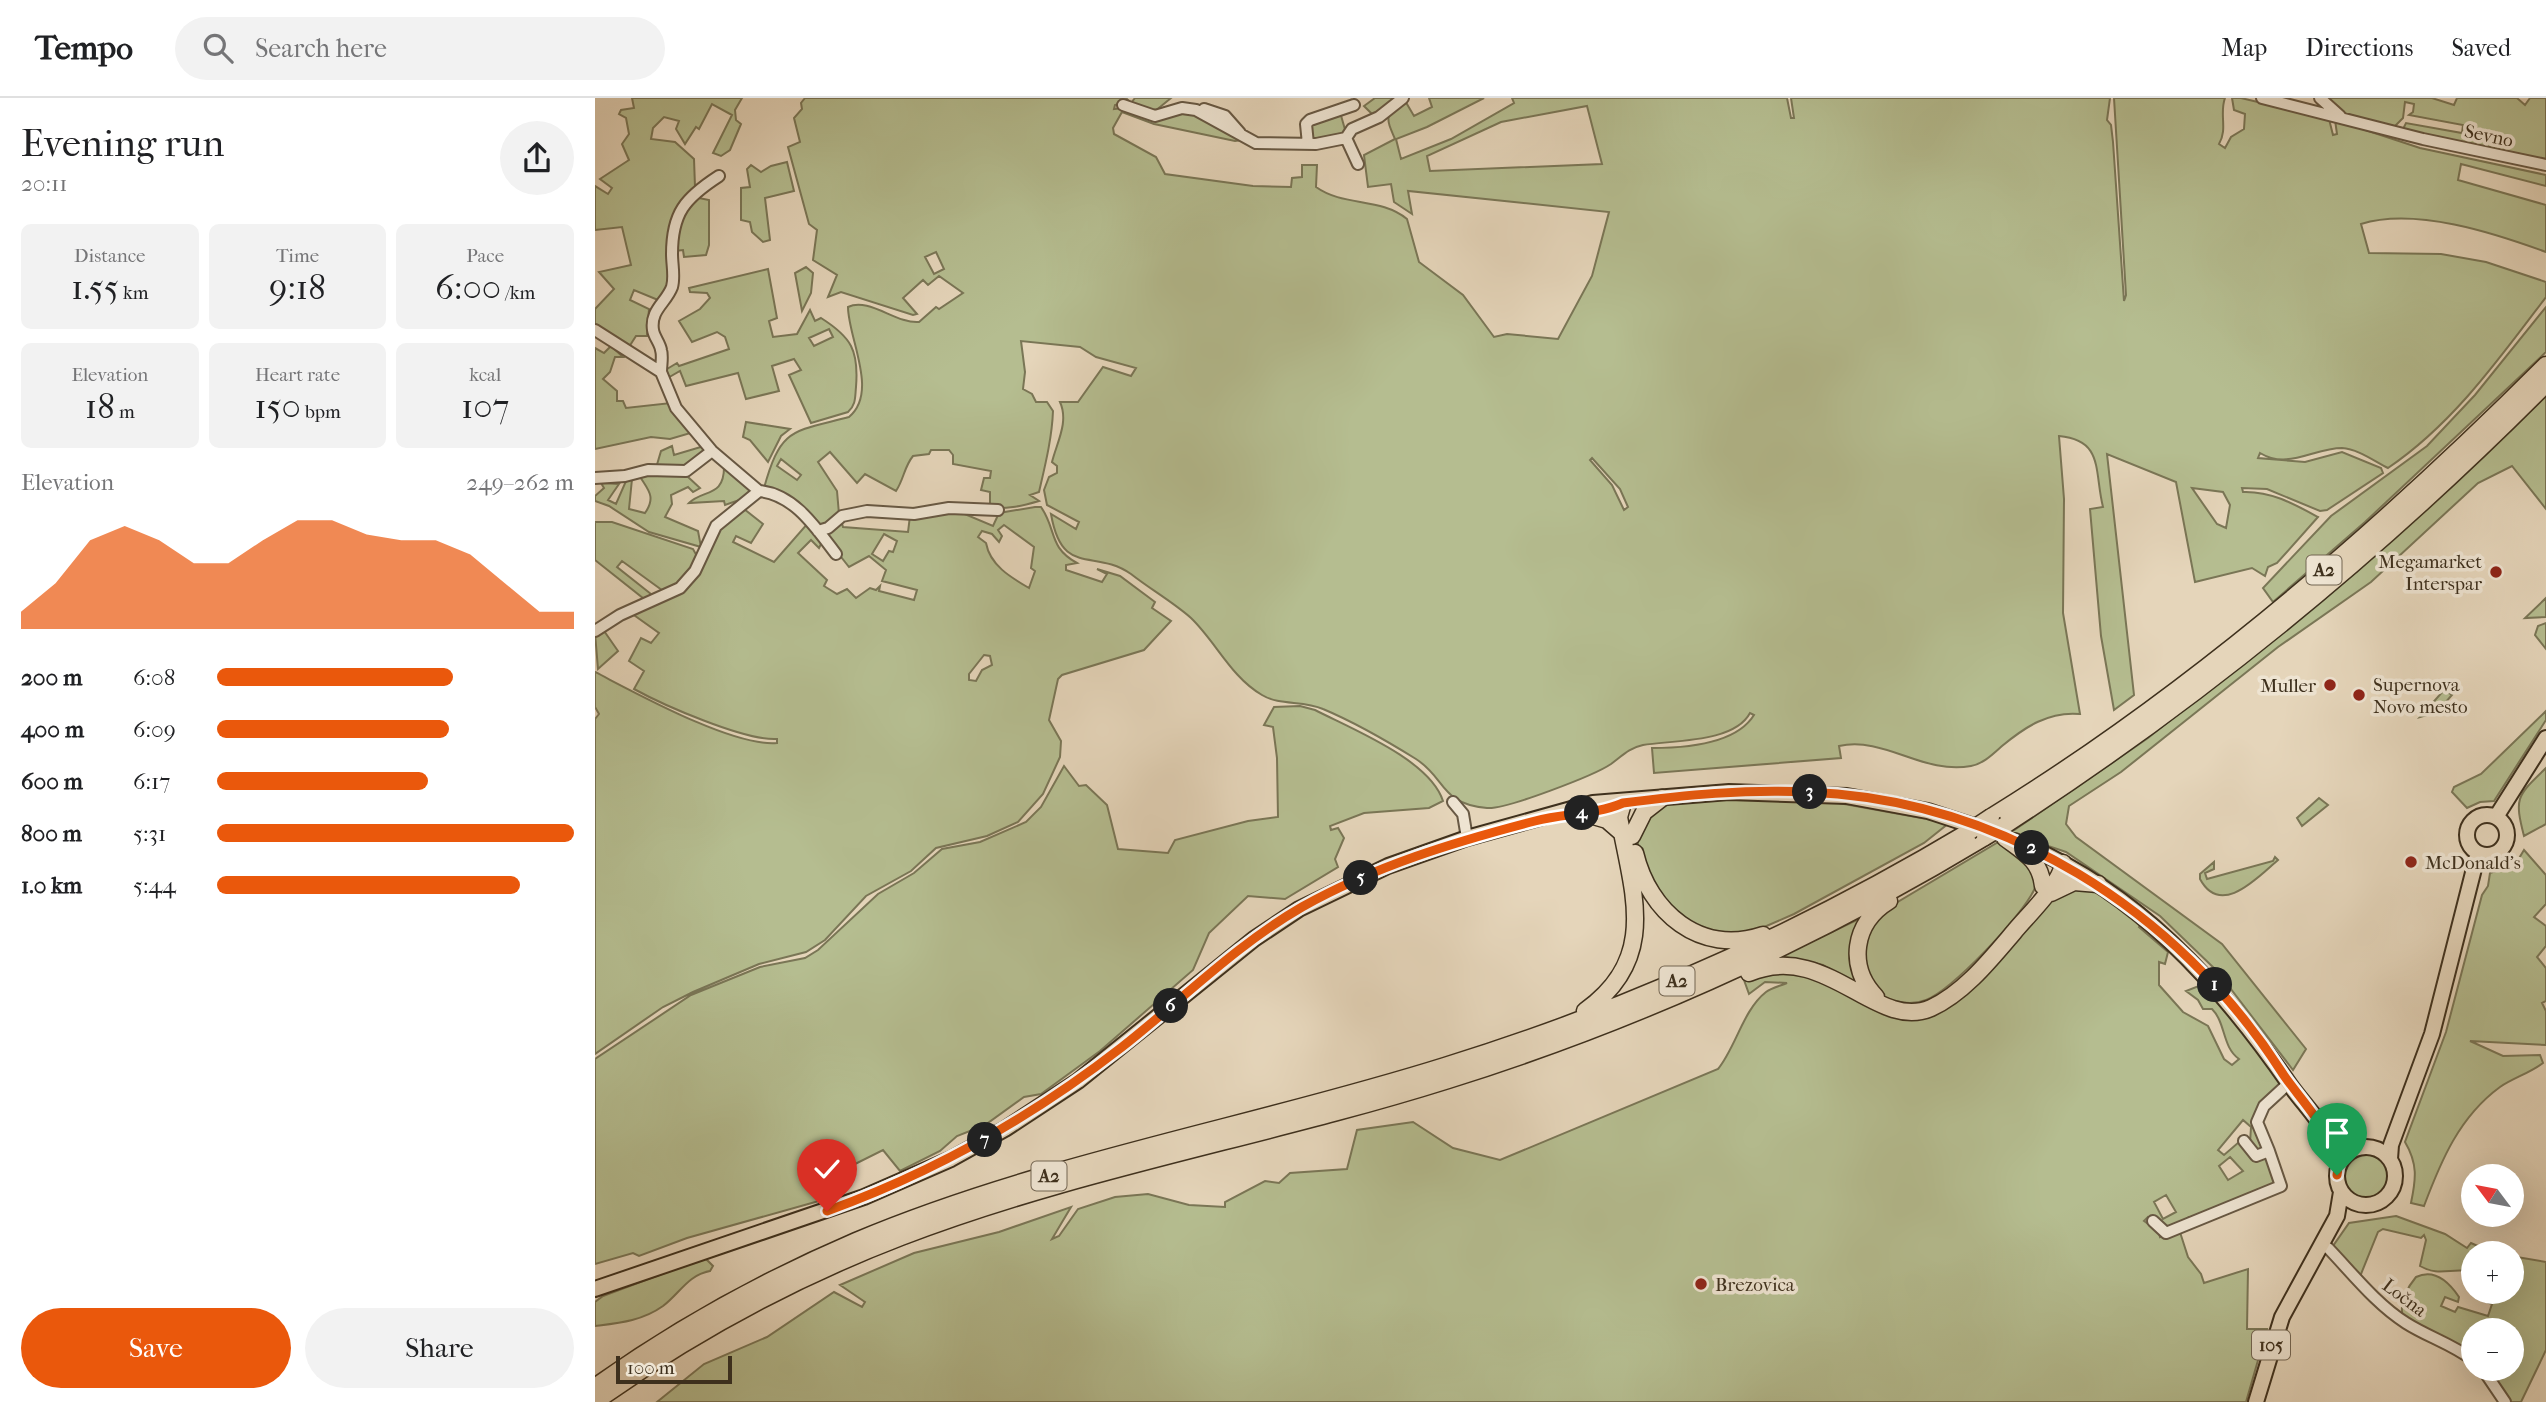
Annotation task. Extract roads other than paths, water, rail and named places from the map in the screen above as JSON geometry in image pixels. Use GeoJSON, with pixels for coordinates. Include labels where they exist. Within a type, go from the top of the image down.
{"type":"FeatureCollection","features":[{"type":"Feature","properties":{"kind":"highway","name":"A2"},"geometry":{"type":"LineString","coordinates":[[2000,826],[2247,633],[2362,538],[2546,365]]}},
{"type":"Feature","properties":{"kind":"highway","name":"A2"},"geometry":{"type":"LineString","coordinates":[[595,1387],[725,1304],[834,1251],[897,1225],[1024,1183],[1377,1087],[1533,1038],[1688,977],[1818,917],[1978,834],[2000,826],[2129,740],[2255,644],[2371,548],[2546,384]]}},
{"type":"Feature","properties":{"kind":"highway"},"geometry":{"type":"LineString","coordinates":[[1533,1038],[1546,1027],[1584,1012],[1603,998],[1617,983],[1629,963],[1636,921],[1627,835],[1644,812],[1662,798]]}},
{"type":"Feature","properties":{"kind":"highway"},"geometry":{"type":"LineString","coordinates":[[1623,803],[1619,817],[1641,877],[1653,899],[1667,915],[1692,931],[1712,937],[1747,939],[1797,919],[1818,917]]}},
{"type":"Feature","properties":{"kind":"highway"},"geometry":{"type":"LineString","coordinates":[[1583,813],[1607,820],[1627,835]]}},
{"type":"Feature","properties":{"kind":"highway"},"geometry":{"type":"LineString","coordinates":[[2000,826],[2034,859],[2041,872],[2039,898]]}},
{"type":"Feature","properties":{"kind":"highway","name":"A2"},"geometry":{"type":"LineString","coordinates":[[595,1402],[664,1356],[734,1315],[808,1277],[902,1237],[1024,1196],[1444,1081],[1593,1031],[1714,980],[1920,876],[1978,834]]}},
{"type":"Feature","properties":{"kind":"highway"},"geometry":{"type":"LineString","coordinates":[[1714,980],[1731,981],[1771,966],[1802,965],[1849,985],[1874,1002],[1915,1012],[1929,1009],[1947,998],[1989,960],[2039,898],[2053,870],[2063,863]]}},
{"type":"Feature","properties":{"kind":"highway"},"geometry":{"type":"LineString","coordinates":[[1890,1006],[1864,984],[1855,951],[1871,917],[1885,904],[1910,889],[1920,876]]}},
{"type":"Feature","properties":{"kind":"highway"},"geometry":{"type":"LineString","coordinates":[[2039,898],[2068,883],[2098,884]]}},
{"type":"Feature","properties":{"kind":"main road"},"geometry":{"type":"LineString","coordinates":[[2497,817],[2546,737]]}},
{"type":"Feature","properties":{"kind":"main road","name":"105"},"geometry":{"type":"LineString","coordinates":[[1623,803],[1729,792],[1847,796],[2000,826],[2098,884],[2154,925],[2213,983],[2267,1049],[2330,1139],[2339,1166],[2337,1175],[2341,1192],[2340,1208],[2326,1244]]}},
{"type":"Feature","properties":{"kind":"main road"},"geometry":{"type":"LineString","coordinates":[[595,1289],[865,1198],[951,1159],[1005,1129],[1078,1081],[1254,939],[1299,909],[1388,866],[1467,838],[1540,820],[1593,803],[1623,803]]}},
{"type":"Feature","properties":{"kind":"main road"},"geometry":{"type":"LineString","coordinates":[[1540,820],[1623,803]]}},
{"type":"Feature","properties":{"kind":"main road"},"geometry":{"type":"LineString","coordinates":[[2485,815],[2497,817],[2507,834],[2503,847],[2491,855],[2478,853],[2469,844],[2470,824],[2485,815]]}},
{"type":"Feature","properties":{"kind":"main road"},"geometry":{"type":"LineString","coordinates":[[2390,1160],[2391,1145],[2432,1034],[2478,853]]}},
{"type":"Feature","properties":{"kind":"main road"},"geometry":{"type":"LineString","coordinates":[[2339,1166],[2343,1158],[2383,1141],[2406,1108]]}},
{"type":"Feature","properties":{"kind":"main road"},"geometry":{"type":"LineString","coordinates":[[2330,1139],[2376,1149],[2390,1160]]}},
{"type":"Feature","properties":{"kind":"main road","name":"105"},"geometry":{"type":"LineString","coordinates":[[2256,1402],[2282,1317],[2343,1216],[2382,1201],[2394,1186],[2396,1177],[2390,1160]]}},
{"type":"Feature","properties":{"kind":"main road"},"geometry":{"type":"LineString","coordinates":[[2341,1192],[2347,1199],[2365,1206]]}},
{"type":"Feature","properties":{"kind":"street"},"geometry":{"type":"LineString","coordinates":[[1123,105],[1155,116],[1182,108],[1196,110],[1256,143],[1308,144],[1346,138],[1352,129],[1380,117],[1403,98]]}},
{"type":"Feature","properties":{"kind":"street","name":"Sevno"},"geometry":{"type":"LineString","coordinates":[[2262,98],[2546,165]]}},
{"type":"Feature","properties":{"kind":"street"},"geometry":{"type":"LineString","coordinates":[[2321,98],[2342,118]]}},
{"type":"Feature","properties":{"kind":"street"},"geometry":{"type":"LineString","coordinates":[[1308,144],[1306,124],[1354,105]]}},
{"type":"Feature","properties":{"kind":"street"},"geometry":{"type":"LineString","coordinates":[[1204,109],[1225,116],[1241,135]]}},
{"type":"Feature","properties":{"kind":"street"},"geometry":{"type":"LineString","coordinates":[[1346,138],[1358,164]]}},
{"type":"Feature","properties":{"kind":"street"},"geometry":{"type":"LineString","coordinates":[[719,177],[701,188],[678,210],[672,251],[673,284],[668,297],[655,310],[653,330],[661,351],[661,372],[676,408],[712,451],[759,491],[780,496],[818,531],[836,554]]}},
{"type":"Feature","properties":{"kind":"street"},"geometry":{"type":"LineString","coordinates":[[595,330],[661,372]]}},
{"type":"Feature","properties":{"kind":"street"},"geometry":{"type":"LineString","coordinates":[[595,478],[625,476],[648,470],[686,471],[712,451]]}},
{"type":"Feature","properties":{"kind":"street"},"geometry":{"type":"LineString","coordinates":[[595,631],[619,615],[680,588],[695,571],[716,526],[759,491]]}},
{"type":"Feature","properties":{"kind":"street"},"geometry":{"type":"LineString","coordinates":[[818,531],[828,528],[842,516],[867,512],[914,514],[949,508],[998,510]]}},
{"type":"Feature","properties":{"kind":"street"},"geometry":{"type":"LineString","coordinates":[[1453,802],[1463,814],[1467,838]]}},
{"type":"Feature","properties":{"kind":"street"},"geometry":{"type":"LineString","coordinates":[[2153,1222],[2166,1233],[2255,1194],[2281,1186],[2256,1122],[2264,1106],[2289,1083]]}},
{"type":"Feature","properties":{"kind":"street"},"geometry":{"type":"LineString","coordinates":[[2245,1141],[2256,1156],[2269,1151]]}},
{"type":"Feature","properties":{"kind":"street","name":"Ločna"},"geometry":{"type":"LineString","coordinates":[[2326,1244],[2357,1280],[2406,1323],[2461,1352]]}},
{"type":"Feature","properties":{"kind":"street"},"geometry":{"type":"LineString","coordinates":[[2491,1381],[2505,1402]]}},
{"type":"Feature","properties":{"kind":"place","name":"Megamarket Interspar"},"geometry":{"type":"Point","coordinates":[2496,572]}},
{"type":"Feature","properties":{"kind":"place","name":"Muller"},"geometry":{"type":"Point","coordinates":[2330,685]}},
{"type":"Feature","properties":{"kind":"place","name":"Supernova Novo mesto"},"geometry":{"type":"Point","coordinates":[2359,695]}},
{"type":"Feature","properties":{"kind":"place","name":"McDonald's"},"geometry":{"type":"Point","coordinates":[2411,862]}},
{"type":"Feature","properties":{"kind":"place","name":"Brezovica"},"geometry":{"type":"Point","coordinates":[1701,1284]}}]}
